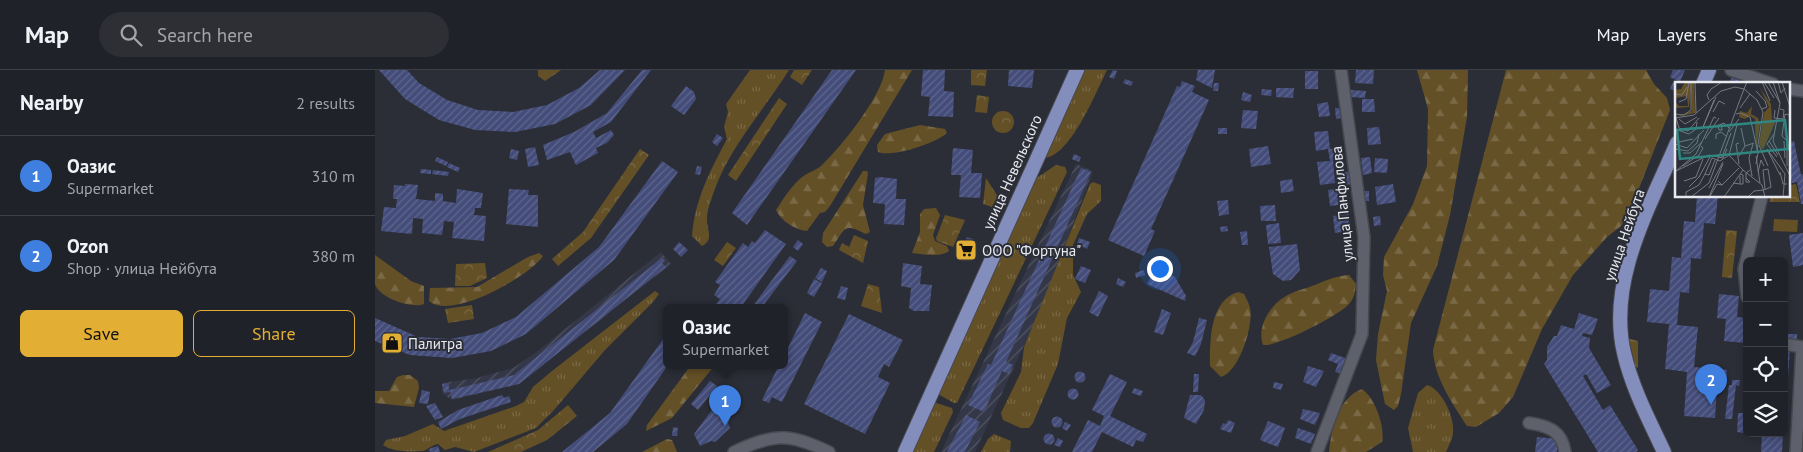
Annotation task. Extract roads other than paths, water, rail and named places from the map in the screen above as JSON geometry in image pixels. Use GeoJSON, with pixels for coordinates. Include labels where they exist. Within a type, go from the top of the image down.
{"type":"FeatureCollection","features":[{"type":"Feature","properties":{"kind":"main road","name":"улица Невельского"},"geometry":{"type":"LineString","coordinates":[[905,452],[1077,70]]}},
{"type":"Feature","properties":{"kind":"main road"},"geometry":{"type":"LineString","coordinates":[[1704,82],[1709,70]]}},
{"type":"Feature","properties":{"kind":"main road","name":"улица Нейбута"},"geometry":{"type":"LineString","coordinates":[[1664,452],[1628,369],[1619,324],[1621,298],[1627,269],[1675,148]]}},
{"type":"Feature","properties":{"kind":"street","name":"улица Панфилова"},"geometry":{"type":"LineString","coordinates":[[1317,452],[1362,334],[1364,238],[1341,70]]}},
{"type":"Feature","properties":{"kind":"street"},"geometry":{"type":"LineString","coordinates":[[1731,70],[1767,82]]}},
{"type":"Feature","properties":{"kind":"street"},"geometry":{"type":"LineString","coordinates":[[1747,257],[1761,198]]}},
{"type":"Feature","properties":{"kind":"street"},"geometry":{"type":"LineString","coordinates":[[1788,345],[1802,347],[1796,452]]}},
{"type":"Feature","properties":{"kind":"street"},"geometry":{"type":"LineString","coordinates":[[1529,423],[1556,431],[1564,442],[1565,452]]}},
{"type":"Feature","properties":{"kind":"street"},"geometry":{"type":"LineString","coordinates":[[734,452],[768,438],[789,437],[803,439],[829,452]]}},
{"type":"Feature","properties":{"kind":"place","name":"ООО \"Фортуна\""},"geometry":{"type":"Point","coordinates":[966,250]}},
{"type":"Feature","properties":{"kind":"place","name":"Палитра"},"geometry":{"type":"Point","coordinates":[392,343]}},
{"type":"Feature","properties":{"kind":"place","name":"Ozon"},"geometry":{"type":"Point","coordinates":[1711,405]}},
{"type":"Feature","properties":{"kind":"place","name":"Оазис"},"geometry":{"type":"Point","coordinates":[725,426]}}]}
